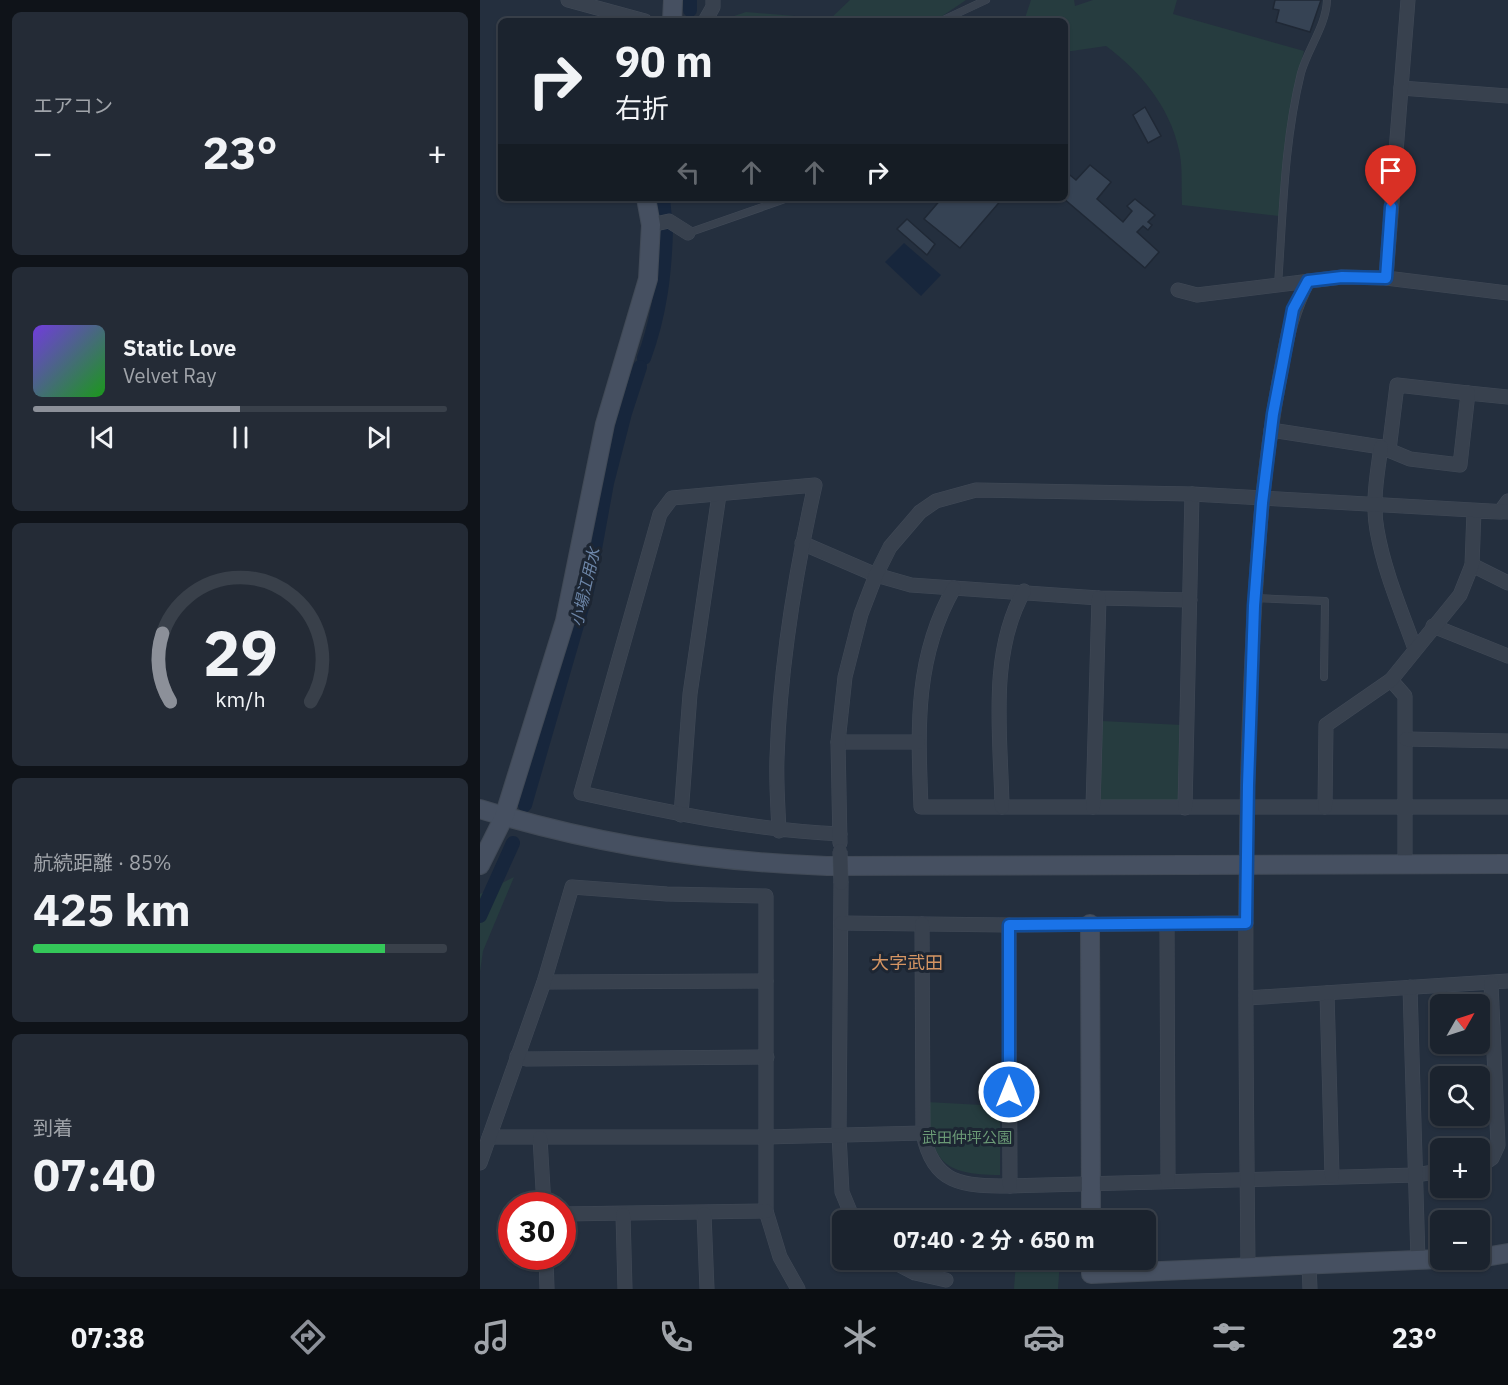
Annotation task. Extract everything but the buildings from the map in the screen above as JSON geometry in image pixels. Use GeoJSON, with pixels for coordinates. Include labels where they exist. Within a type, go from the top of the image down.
{"type":"FeatureCollection","features":[{"type":"Feature","properties":{"kind":"street"},"geometry":{"type":"LineString","coordinates":[[568,0],[634,18]]}},
{"type":"Feature","properties":{"kind":"street"},"geometry":{"type":"LineString","coordinates":[[672,18],[673,0]]}},
{"type":"Feature","properties":{"kind":"street"},"geometry":{"type":"LineString","coordinates":[[707,18],[713,7],[713,0]]}},
{"type":"Feature","properties":{"kind":"street"},"geometry":{"type":"LineString","coordinates":[[1386,278],[1408,0]]}},
{"type":"Feature","properties":{"kind":"street"},"geometry":{"type":"LineString","coordinates":[[1401,88],[1508,96]]}},
{"type":"Feature","properties":{"kind":"street"},"geometry":{"type":"LineString","coordinates":[[480,865],[504,816],[565,621],[605,424],[648,279],[651,225],[647,201]]}},
{"type":"Feature","properties":{"kind":"street"},"geometry":{"type":"LineString","coordinates":[[651,225],[669,221],[688,233]]}},
{"type":"Feature","properties":{"kind":"street"},"geometry":{"type":"LineString","coordinates":[[1178,290],[1197,295],[1342,277],[1386,278],[1508,293]]}},
{"type":"Feature","properties":{"kind":"street"},"geometry":{"type":"LineString","coordinates":[[1248,1268],[1247,808],[1255,598],[1262,497],[1271,430],[1293,309],[1308,281]]}},
{"type":"Feature","properties":{"kind":"street"},"geometry":{"type":"LineString","coordinates":[[1415,649],[1388,572],[1377,529],[1376,507],[1397,385],[1508,397]]}},
{"type":"Feature","properties":{"kind":"street"},"geometry":{"type":"LineString","coordinates":[[1271,430],[1385,449],[1410,459],[1460,465],[1468,393]]}},
{"type":"Feature","properties":{"kind":"street"},"geometry":{"type":"LineString","coordinates":[[779,831],[778,747],[784,676],[802,543],[815,485],[672,498],[660,514],[581,793],[681,815],[779,831],[840,834]]}},
{"type":"Feature","properties":{"kind":"street"},"geometry":{"type":"LineString","coordinates":[[849,1210],[842,1192],[839,1135],[841,883],[838,741],[845,677],[861,614],[876,574],[904,528],[920,512],[936,501],[954,494],[976,490],[1192,494],[1262,497],[1376,507],[1474,511],[1505,508]]}},
{"type":"Feature","properties":{"kind":"street"},"geometry":{"type":"LineString","coordinates":[[1185,808],[1192,494]]}},
{"type":"Feature","properties":{"kind":"street"},"geometry":{"type":"LineString","coordinates":[[681,815],[690,694],[719,495]]}},
{"type":"Feature","properties":{"kind":"street"},"geometry":{"type":"LineString","coordinates":[[1325,807],[1326,725],[1391,680],[1460,595],[1472,565],[1474,511]]}},
{"type":"Feature","properties":{"kind":"street"},"geometry":{"type":"LineString","coordinates":[[802,543],[876,574],[911,585],[1024,591],[1099,598],[1190,600]]}},
{"type":"Feature","properties":{"kind":"street"},"geometry":{"type":"LineString","coordinates":[[1472,565],[1508,583]]}},
{"type":"Feature","properties":{"kind":"street"},"geometry":{"type":"LineString","coordinates":[[954,588],[938,616],[922,686],[918,742],[921,807],[1508,807]]}},
{"type":"Feature","properties":{"kind":"street"},"geometry":{"type":"LineString","coordinates":[[1002,807],[1002,651],[1016,606],[1024,591]]}},
{"type":"Feature","properties":{"kind":"street"},"geometry":{"type":"LineString","coordinates":[[1093,807],[1099,598]]}},
{"type":"Feature","properties":{"kind":"street"},"geometry":{"type":"LineString","coordinates":[[1433,626],[1508,656]]}},
{"type":"Feature","properties":{"kind":"street"},"geometry":{"type":"LineString","coordinates":[[1391,680],[1405,696],[1405,863]]}},
{"type":"Feature","properties":{"kind":"street"},"geometry":{"type":"LineString","coordinates":[[1406,739],[1508,741]]}},
{"type":"Feature","properties":{"kind":"street"},"geometry":{"type":"LineString","coordinates":[[838,741],[918,742]]}},
{"type":"Feature","properties":{"kind":"street"},"geometry":{"type":"LineString","coordinates":[[480,809],[637,849],[763,864],[1508,864]]}},
{"type":"Feature","properties":{"kind":"street"},"geometry":{"type":"LineString","coordinates":[[480,1163],[544,982],[572,887],[667,894],[766,896],[766,1211],[780,1257],[798,1289]]}},
{"type":"Feature","properties":{"kind":"street"},"geometry":{"type":"LineString","coordinates":[[841,923],[1009,925],[1246,923]]}},
{"type":"Feature","properties":{"kind":"street"},"geometry":{"type":"LineString","coordinates":[[922,924],[923,1133],[931,1160],[941,1172],[955,1181],[971,1186],[1091,1185],[1430,1173]]}},
{"type":"Feature","properties":{"kind":"street"},"geometry":{"type":"LineString","coordinates":[[1090,924],[1091,1210]]}},
{"type":"Feature","properties":{"kind":"street"},"geometry":{"type":"LineString","coordinates":[[1167,924],[1168,1181]]}},
{"type":"Feature","properties":{"kind":"street"},"geometry":{"type":"LineString","coordinates":[[1009,925],[1010,1186]]}},
{"type":"Feature","properties":{"kind":"street"},"geometry":{"type":"LineString","coordinates":[[544,982],[766,981]]}},
{"type":"Feature","properties":{"kind":"street"},"geometry":{"type":"LineString","coordinates":[[1247,998],[1508,981]]}},
{"type":"Feature","properties":{"kind":"street"},"geometry":{"type":"LineString","coordinates":[[1490,1159],[1497,1145],[1491,983]]}},
{"type":"Feature","properties":{"kind":"street"},"geometry":{"type":"LineString","coordinates":[[1410,987],[1418,1260]]}},
{"type":"Feature","properties":{"kind":"street"},"geometry":{"type":"LineString","coordinates":[[1327,993],[1332,1176]]}},
{"type":"Feature","properties":{"kind":"street"},"geometry":{"type":"LineString","coordinates":[[517,1056],[526,1059],[767,1057]]}},
{"type":"Feature","properties":{"kind":"street"},"geometry":{"type":"LineString","coordinates":[[489,1137],[765,1137],[923,1133]]}},
{"type":"Feature","properties":{"kind":"street"},"geometry":{"type":"LineString","coordinates":[[540,1138],[543,1192]]}},
{"type":"Feature","properties":{"kind":"street"},"geometry":{"type":"LineString","coordinates":[[576,1215],[766,1211]]}},
{"type":"Feature","properties":{"kind":"street"},"geometry":{"type":"LineString","coordinates":[[704,1214],[707,1289]]}},
{"type":"Feature","properties":{"kind":"street"},"geometry":{"type":"LineString","coordinates":[[623,1215],[625,1289]]}},
{"type":"Feature","properties":{"kind":"street"},"geometry":{"type":"LineString","coordinates":[[1490,1255],[1508,1253]]}},
{"type":"Feature","properties":{"kind":"street"},"geometry":{"type":"LineString","coordinates":[[1091,1270],[1091,1274],[1430,1259]]}},
{"type":"Feature","properties":{"kind":"street"},"geometry":{"type":"LineString","coordinates":[[1309,1265],[1310,1289]]}},
{"type":"Feature","properties":{"kind":"street"},"geometry":{"type":"LineString","coordinates":[[546,1270],[547,1289]]}},
{"type":"Feature","properties":{"kind":"street"},"geometry":{"type":"LineString","coordinates":[[909,1270],[946,1280]]}},
{"type":"Feature","properties":{"kind":"lane"},"geometry":{"type":"LineString","coordinates":[[947,18],[986,0]]}},
{"type":"Feature","properties":{"kind":"lane"},"geometry":{"type":"LineString","coordinates":[[1278,285],[1290,134],[1302,73],[1310,49],[1327,14],[1327,0]]}},
{"type":"Feature","properties":{"kind":"lane"},"geometry":{"type":"LineString","coordinates":[[688,233],[779,201]]}},
{"type":"Feature","properties":{"kind":"lane"},"geometry":{"type":"LineString","coordinates":[[1255,598],[1325,602],[1324,677]]}},
{"type":"Feature","properties":{"kind":"green space"},"geometry":{"type":"Polygon","coordinates":[[[850,0],[966,0],[939,18],[831,18],[850,0]]]}},
{"type":"Feature","properties":{"kind":"green space"},"geometry":{"type":"Polygon","coordinates":[[[1031,0],[1074,0],[1075,6],[1093,0],[1177,0],[1173,14],[1304,51],[1291,103],[1279,216],[1182,205],[1181,170],[1175,134],[1161,105],[1142,79],[1106,46],[1068,52],[1068,18],[1025,18],[1031,0]]]}},
{"type":"Feature","properties":{"kind":"green space"},"geometry":{"type":"Polygon","coordinates":[[[746,12],[818,18],[728,18],[746,12]]]}},
{"type":"Feature","properties":{"kind":"green space"},"geometry":{"type":"Polygon","coordinates":[[[1102,721],[1182,725],[1180,801],[1103,803],[1099,797],[1102,721]]]}},
{"type":"Feature","properties":{"kind":"green space"},"geometry":{"type":"Polygon","coordinates":[[[514,877],[483,951],[480,972],[480,894],[514,877]]]}},
{"type":"Feature","properties":{"kind":"green space","name":"武田仲坪公園"},"geometry":{"type":"Polygon","coordinates":[[[927,1102],[1000,1106],[1000,1175],[964,1172],[943,1160],[936,1151],[931,1138],[927,1102]]]}},
{"type":"Feature","properties":{"kind":"green space"},"geometry":{"type":"Polygon","coordinates":[[[1015,1270],[1059,1270],[1058,1289],[1014,1289],[1015,1270]]]}},
{"type":"Feature","properties":{"kind":"water"},"geometry":{"type":"Polygon","coordinates":[[[904,243],[941,275],[921,296],[885,262],[904,243]]]}},
{"type":"Feature","properties":{"kind":"waterway","name":"小場江用水"},"geometry":{"type":"LineString","coordinates":[[690,0],[690,10]]}},
{"type":"Feature","properties":{"kind":"waterway","name":"小場江用水"},"geometry":{"type":"LineString","coordinates":[[663,201],[665,219]]}},
{"type":"Feature","properties":{"kind":"waterway","name":"小場江用水"},"geometry":{"type":"LineString","coordinates":[[644,358],[661,294],[666,228]]}},
{"type":"Feature","properties":{"kind":"waterway","name":"小場江用水"},"geometry":{"type":"LineString","coordinates":[[525,805],[588,587],[607,483],[625,413],[640,367]]}},
{"type":"Feature","properties":{"kind":"waterway","name":"小場江用水"},"geometry":{"type":"LineString","coordinates":[[480,916],[513,843]]}},
{"type":"Feature","properties":{"kind":"district","name":"大字武田"},"geometry":{"type":"Point","coordinates":[907,963]}},
{"type":"Feature","properties":{"kind":"route"},"geometry":{"type":"LineString","coordinates":[[1009,1092],[1009,925],[1246,923],[1247,808],[1254,606],[1262,503],[1273,414],[1293,309],[1308,281],[1342,277],[1386,278],[1391,207]]}}]}
